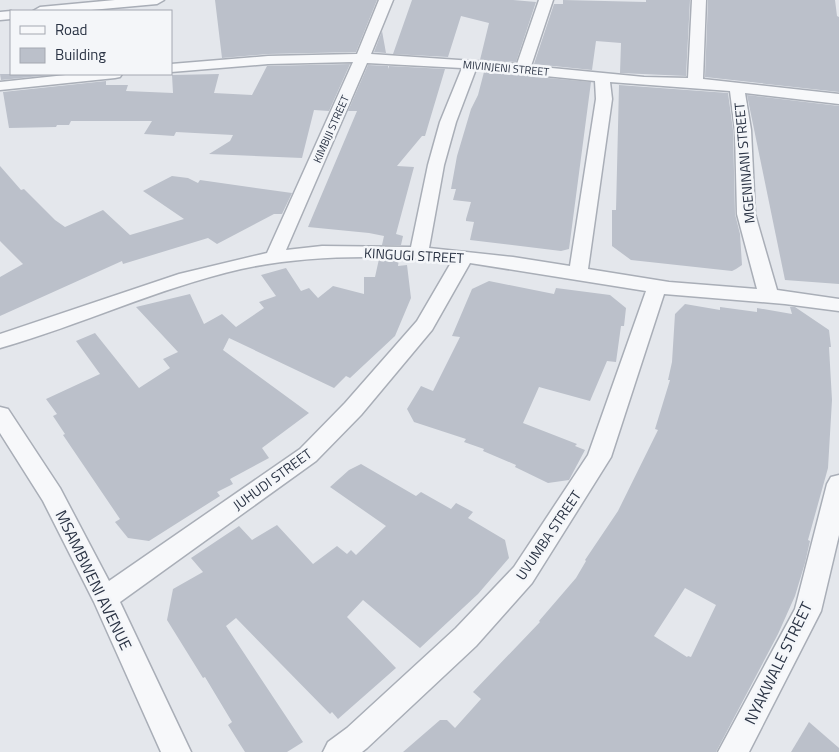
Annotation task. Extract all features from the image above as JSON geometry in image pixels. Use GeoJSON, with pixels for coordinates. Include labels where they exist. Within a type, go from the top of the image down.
{"type":"FeatureCollection","features":[{"type":"Feature","properties":{"kind":"street"},"geometry":{"type":"LineString","coordinates":[[51,10],[157,0]]}},
{"type":"Feature","properties":{"kind":"street","name":"KIMBIJI STREET"},"geometry":{"type":"LineString","coordinates":[[274,257],[386,0]]}},
{"type":"Feature","properties":{"kind":"street"},"geometry":{"type":"LineString","coordinates":[[523,69],[546,0]]}},
{"type":"Feature","properties":{"kind":"street"},"geometry":{"type":"LineString","coordinates":[[695,83],[699,0]]}},
{"type":"Feature","properties":{"kind":"street","name":"MIVINJENI STREET"},"geometry":{"type":"LineString","coordinates":[[172,68],[268,60],[362,58],[471,64],[602,78],[695,83],[839,99]]}},
{"type":"Feature","properties":{"kind":"street"},"geometry":{"type":"LineString","coordinates":[[419,253],[436,165],[448,122],[471,64]]}},
{"type":"Feature","properties":{"kind":"street"},"geometry":{"type":"LineString","coordinates":[[0,86],[105,75]]}},
{"type":"Feature","properties":{"kind":"street"},"geometry":{"type":"LineString","coordinates":[[578,272],[604,99],[602,78]]}},
{"type":"Feature","properties":{"kind":"street","name":"MGENINANI STREET"},"geometry":{"type":"LineString","coordinates":[[737,88],[743,130],[746,214],[769,296]]}},
{"type":"Feature","properties":{"kind":"street","name":"KINGUGI STREET"},"geometry":{"type":"LineString","coordinates":[[0,341],[196,274],[274,257],[322,253],[419,253],[464,257],[578,272],[657,286],[704,292],[769,296],[839,305]]}},
{"type":"Feature","properties":{"kind":"street","name":"JUHUDI STREET"},"geometry":{"type":"LineString","coordinates":[[104,598],[308,455],[353,409],[425,325],[464,257]]}},
{"type":"Feature","properties":{"kind":"street","name":"UVUMBA STREET"},"geometry":{"type":"LineString","coordinates":[[338,752],[357,738],[466,637],[523,575],[599,457],[657,286]]}},
{"type":"Feature","properties":{"kind":"street","name":"MSAMBWENI AVENUE"},"geometry":{"type":"LineString","coordinates":[[0,415],[52,494],[104,598],[176,752]]}},
{"type":"Feature","properties":{"kind":"street","name":"NYAKWALE STREET"},"geometry":{"type":"LineString","coordinates":[[733,752],[808,611],[839,484]]}},
{"type":"Feature","properties":{"kind":"building"},"geometry":{"type":"Polygon","coordinates":[[[215,0],[377,0],[356,52],[268,54],[222,58],[215,0]]]}},
{"type":"Feature","properties":{"kind":"building"},"geometry":{"type":"Polygon","coordinates":[[[412,0],[513,0],[536,2],[516,62],[480,60],[489,23],[461,16],[448,57],[393,54],[412,0]]]}},
{"type":"Feature","properties":{"kind":"building"},"geometry":{"type":"Polygon","coordinates":[[[563,0],[646,2],[646,0],[690,0],[686,76],[620,73],[621,43],[596,41],[592,70],[534,64],[554,4],[563,4],[563,0]]]}},
{"type":"Feature","properties":{"kind":"building"},"geometry":{"type":"Polygon","coordinates":[[[708,0],[835,0],[837,16],[839,17],[839,92],[705,77],[708,0]]]}},
{"type":"Feature","properties":{"kind":"building"},"geometry":{"type":"Polygon","coordinates":[[[382,31],[386,53],[374,52],[382,31]]]}},
{"type":"Feature","properties":{"kind":"building"},"geometry":{"type":"Polygon","coordinates":[[[350,64],[329,111],[314,110],[302,158],[209,154],[230,141],[233,135],[176,132],[174,136],[144,134],[152,121],[71,121],[69,125],[57,125],[56,127],[9,128],[3,92],[106,81],[106,85],[128,85],[126,91],[173,93],[172,75],[219,74],[214,93],[252,95],[267,66],[350,64]]]}},
{"type":"Feature","properties":{"kind":"building"},"geometry":{"type":"Polygon","coordinates":[[[368,65],[388,66],[388,69],[389,66],[445,69],[425,136],[422,136],[397,166],[414,167],[396,234],[403,236],[401,245],[382,245],[384,236],[369,233],[308,227],[357,111],[348,111],[368,65]]]}},
{"type":"Feature","properties":{"kind":"building"},"geometry":{"type":"Polygon","coordinates":[[[484,72],[591,82],[569,249],[561,251],[470,240],[474,222],[466,221],[466,219],[471,202],[453,200],[456,189],[451,189],[457,156],[484,72]]]}},
{"type":"Feature","properties":{"kind":"building"},"geometry":{"type":"Polygon","coordinates":[[[0,74],[50,75],[1,80],[0,74]]]}},
{"type":"Feature","properties":{"kind":"building"},"geometry":{"type":"Polygon","coordinates":[[[619,85],[728,93],[733,130],[735,214],[740,234],[742,265],[736,269],[732,271],[631,260],[612,246],[612,210],[616,210],[619,85]]]}},
{"type":"Feature","properties":{"kind":"building"},"geometry":{"type":"Polygon","coordinates":[[[747,95],[839,106],[839,284],[785,280],[747,95]]]}},
{"type":"Feature","properties":{"kind":"building"},"geometry":{"type":"Polygon","coordinates":[[[0,166],[21,190],[24,189],[55,220],[65,227],[103,210],[130,235],[184,219],[143,191],[172,176],[188,178],[198,183],[200,180],[292,193],[282,214],[274,214],[217,244],[208,238],[123,264],[122,261],[0,316],[0,277],[23,264],[0,241],[0,166]]]}},
{"type":"Feature","properties":{"kind":"building"},"geometry":{"type":"Polygon","coordinates":[[[379,259],[399,259],[398,266],[407,265],[411,298],[395,336],[350,378],[346,376],[334,388],[229,338],[223,350],[309,413],[262,448],[269,458],[230,479],[233,484],[217,492],[220,496],[149,541],[128,538],[115,522],[120,519],[63,435],[65,434],[53,416],[57,414],[46,399],[100,374],[76,341],[95,333],[139,388],[170,368],[163,359],[178,352],[136,307],[190,294],[204,324],[222,314],[236,327],[264,308],[259,302],[276,296],[261,275],[286,268],[301,291],[309,288],[318,298],[333,286],[364,294],[364,277],[375,277],[379,259]]]}},
{"type":"Feature","properties":{"kind":"building"},"geometry":{"type":"Polygon","coordinates":[[[489,281],[554,294],[556,288],[610,295],[626,308],[624,326],[621,326],[616,362],[607,361],[590,401],[539,387],[523,423],[577,444],[575,446],[585,450],[569,480],[548,483],[515,467],[516,465],[483,451],[484,449],[464,442],[466,439],[414,422],[407,409],[421,386],[433,391],[460,337],[452,336],[472,289],[489,281]]]}},
{"type":"Feature","properties":{"kind":"building"},"geometry":{"type":"Polygon","coordinates":[[[685,304],[720,310],[720,307],[757,312],[757,308],[792,314],[790,307],[795,307],[829,330],[831,347],[829,347],[832,400],[828,468],[808,540],[810,541],[805,563],[795,596],[778,634],[716,752],[403,752],[440,720],[447,720],[455,728],[481,699],[473,692],[540,622],[576,578],[585,560],[618,511],[658,430],[655,429],[670,380],[668,380],[672,362],[675,314],[685,304]],[[685,588],[654,636],[687,657],[691,657],[716,605],[685,588]]]}},
{"type":"Feature","properties":{"kind":"building"},"geometry":{"type":"Polygon","coordinates":[[[361,464],[416,496],[421,492],[451,509],[456,503],[473,512],[468,518],[505,540],[509,558],[478,594],[420,648],[363,600],[347,617],[396,668],[338,719],[332,712],[330,714],[236,618],[226,626],[303,742],[287,752],[245,752],[228,725],[232,722],[167,620],[173,589],[203,572],[191,558],[239,526],[252,540],[277,525],[313,564],[337,546],[347,554],[351,550],[356,555],[386,526],[330,487],[349,470],[361,464]]]}},
{"type":"Feature","properties":{"kind":"building"},"geometry":{"type":"Polygon","coordinates":[[[809,722],[839,748],[839,752],[791,752],[809,722]]]}}]}
